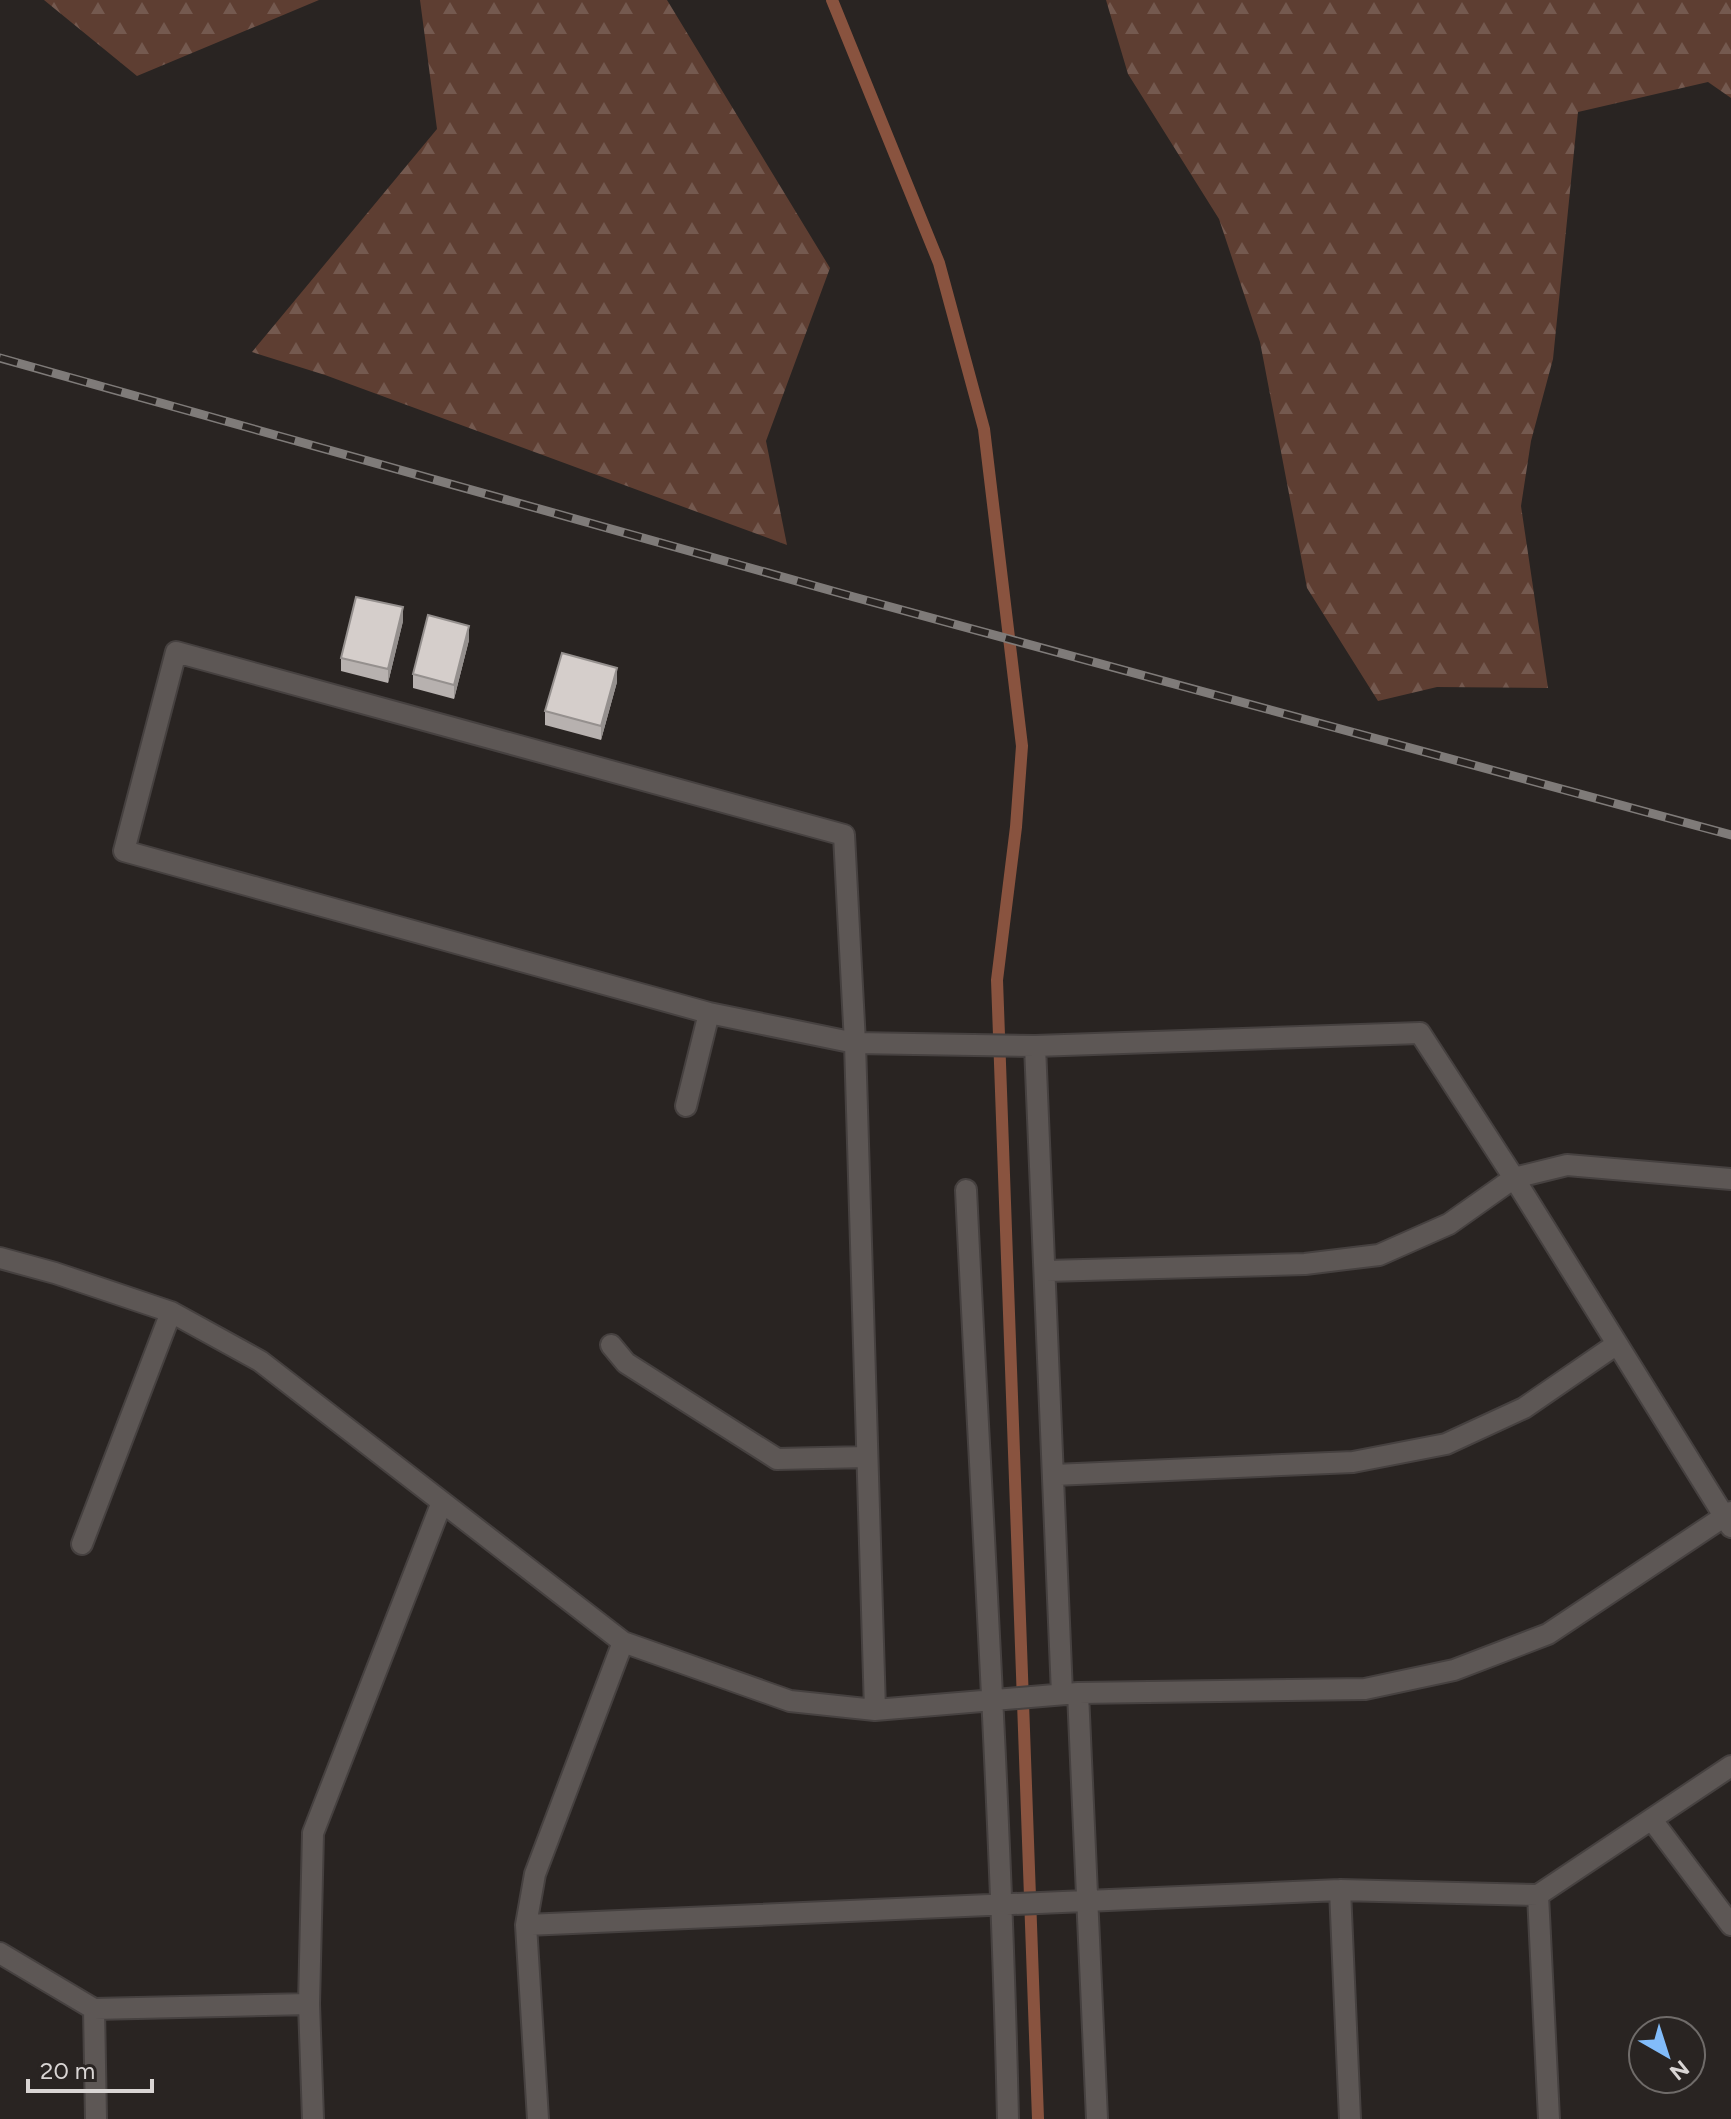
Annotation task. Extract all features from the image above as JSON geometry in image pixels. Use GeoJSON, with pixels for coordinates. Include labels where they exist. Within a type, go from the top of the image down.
{"type":"FeatureCollection","features":[{"type":"Feature","properties":{"kind":"street"},"geometry":{"type":"LineString","coordinates":[[0,1258],[171,1312],[260,1361],[623,1642],[790,1701],[875,1710],[1062,1695],[1365,1689],[1454,1670],[1548,1634],[1729,1519],[1420,1033],[1035,1046],[855,1043],[709,1013],[124,851],[176,652],[844,835],[855,1043],[875,1710]]}},
{"type":"Feature","properties":{"kind":"street"},"geometry":{"type":"LineString","coordinates":[[686,1106],[709,1013]]}},
{"type":"Feature","properties":{"kind":"street"},"geometry":{"type":"LineString","coordinates":[[1035,1046],[1062,1695],[1088,1902],[1097,2119]]}},
{"type":"Feature","properties":{"kind":"street"},"geometry":{"type":"LineString","coordinates":[[1046,1271],[1305,1264],[1379,1255],[1449,1224],[1514,1178],[1567,1165],[1731,1179]]}},
{"type":"Feature","properties":{"kind":"street"},"geometry":{"type":"LineString","coordinates":[[966,1190],[1003,1905],[1008,2119]]}},
{"type":"Feature","properties":{"kind":"street"},"geometry":{"type":"LineString","coordinates":[[82,1544],[171,1312]]}},
{"type":"Feature","properties":{"kind":"street"},"geometry":{"type":"LineString","coordinates":[[1054,1475],[1353,1462],[1446,1444],[1524,1408],[1617,1344]]}},
{"type":"Feature","properties":{"kind":"street"},"geometry":{"type":"LineString","coordinates":[[611,1345],[626,1363],[777,1459],[867,1457]]}},
{"type":"Feature","properties":{"kind":"street"},"geometry":{"type":"LineString","coordinates":[[313,2119],[309,2004],[313,1833],[442,1502]]}},
{"type":"Feature","properties":{"kind":"street"},"geometry":{"type":"LineString","coordinates":[[538,2119],[526,1925],[535,1874],[623,1642]]}},
{"type":"Feature","properties":{"kind":"street"},"geometry":{"type":"LineString","coordinates":[[526,1925],[1340,1890],[1538,1895],[1731,1766]]}},
{"type":"Feature","properties":{"kind":"street"},"geometry":{"type":"LineString","coordinates":[[1652,1820],[1731,1925]]}},
{"type":"Feature","properties":{"kind":"street"},"geometry":{"type":"LineString","coordinates":[[1340,1890],[1350,2119]]}},
{"type":"Feature","properties":{"kind":"street"},"geometry":{"type":"LineString","coordinates":[[1538,1895],[1549,2119]]}},
{"type":"Feature","properties":{"kind":"street"},"geometry":{"type":"LineString","coordinates":[[0,1953],[94,2009],[309,2004]]}},
{"type":"Feature","properties":{"kind":"street"},"geometry":{"type":"LineString","coordinates":[[94,2009],[96,2119]]}},
{"type":"Feature","properties":{"kind":"green space"},"geometry":{"type":"Polygon","coordinates":[[[44,0],[319,0],[137,76],[44,0]]]}},
{"type":"Feature","properties":{"kind":"green space"},"geometry":{"type":"Polygon","coordinates":[[[420,0],[667,0],[830,268],[766,441],[787,545],[325,375],[252,352],[437,129],[420,0]]]}},
{"type":"Feature","properties":{"kind":"green space"},"geometry":{"type":"Polygon","coordinates":[[[1106,0],[1731,0],[1731,98],[1708,82],[1578,112],[1553,359],[1531,441],[1521,506],[1548,688],[1437,687],[1378,701],[1307,588],[1260,342],[1219,219],[1128,74],[1106,0]]]}},
{"type":"Feature","properties":{"kind":"building"},"geometry":{"type":"Polygon","coordinates":[[[356,597],[403,607],[388,669],[341,658],[356,597]]]}},
{"type":"Feature","properties":{"kind":"building"},"geometry":{"type":"Polygon","coordinates":[[[428,615],[469,626],[454,685],[413,674],[428,615]]]}},
{"type":"Feature","properties":{"kind":"building"},"geometry":{"type":"Polygon","coordinates":[[[562,653],[617,668],[601,726],[545,711],[562,653]]]}},
{"type":"Feature","properties":{"kind":"waterway"},"geometry":{"type":"LineString","coordinates":[[832,0],[939,263],[984,429],[1022,746],[1016,827],[997,980],[1038,2119]]}},
{"type":"Feature","properties":{"kind":"railway"},"geometry":{"type":"LineString","coordinates":[[0,358],[854,597],[1731,835]]}}]}
